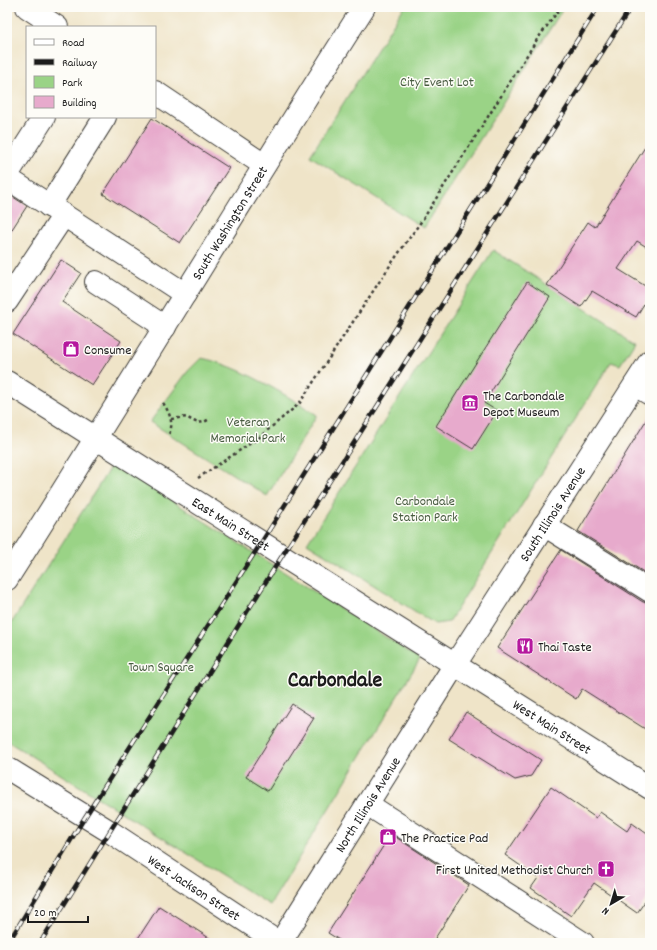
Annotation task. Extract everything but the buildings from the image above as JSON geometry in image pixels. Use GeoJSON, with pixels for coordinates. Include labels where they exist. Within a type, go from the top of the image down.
{"type":"FeatureCollection","features":[{"type":"Feature","properties":{"kind":"main road"},"geometry":{"type":"LineString","coordinates":[[27,7],[56,26]]}},
{"type":"Feature","properties":{"kind":"main road","name":"South Washington Street"},"geometry":{"type":"LineString","coordinates":[[7,579],[96,439],[264,165],[364,7]]}},
{"type":"Feature","properties":{"kind":"main road"},"geometry":{"type":"LineString","coordinates":[[156,93],[264,165]]}},
{"type":"Feature","properties":{"kind":"main road"},"geometry":{"type":"LineString","coordinates":[[7,174],[43,118]]}},
{"type":"Feature","properties":{"kind":"main road"},"geometry":{"type":"LineString","coordinates":[[7,301],[104,118]]}},
{"type":"Feature","properties":{"kind":"main road"},"geometry":{"type":"LineString","coordinates":[[7,178],[185,294]]}},
{"type":"Feature","properties":{"kind":"main road"},"geometry":{"type":"LineString","coordinates":[[96,282],[165,327]]}},
{"type":"Feature","properties":{"kind":"main road","name":"South Illinois Avenue"},"geometry":{"type":"LineString","coordinates":[[454,666],[544,525],[642,390],[650,361]]}},
{"type":"Feature","properties":{"kind":"main road","name":"East Main Street"},"geometry":{"type":"LineString","coordinates":[[7,382],[454,666]]}},
{"type":"Feature","properties":{"kind":"main road"},"geometry":{"type":"LineString","coordinates":[[544,525],[650,591]]}},
{"type":"Feature","properties":{"kind":"main road","name":"West Main Street"},"geometry":{"type":"LineString","coordinates":[[454,666],[650,788]]}},
{"type":"Feature","properties":{"kind":"main road","name":"North Illinois Avenue"},"geometry":{"type":"LineString","coordinates":[[280,943],[454,666]]}},
{"type":"Feature","properties":{"kind":"main road","name":"West Jackson Street"},"geometry":{"type":"LineString","coordinates":[[7,768],[109,831],[280,943]]}},
{"type":"Feature","properties":{"kind":"main road"},"geometry":{"type":"LineString","coordinates":[[367,804],[583,943]]}},
{"type":"Feature","properties":{"kind":"path"},"geometry":{"type":"LineString","coordinates":[[212,468],[257,439],[300,404],[391,264],[425,216],[536,41],[561,7]]}},
{"type":"Feature","properties":{"kind":"path"},"geometry":{"type":"LineString","coordinates":[[164,404],[171,419],[171,429],[169,434]]}},
{"type":"Feature","properties":{"kind":"path"},"geometry":{"type":"LineString","coordinates":[[171,419],[187,417],[197,423],[202,423],[210,419]]}},
{"type":"Feature","properties":{"kind":"green space","name":"City Event Lot"},"geometry":{"type":"Polygon","coordinates":[[[404,7],[564,7],[424,228],[310,156],[404,7]]]}},
{"type":"Feature","properties":{"kind":"green space","name":"Carbondale Station Park"},"geometry":{"type":"Polygon","coordinates":[[[493,250],[635,341],[620,365],[611,362],[449,622],[435,624],[307,543],[493,250]]]}},
{"type":"Feature","properties":{"kind":"green space","name":"Veteran Memorial Park"},"geometry":{"type":"Polygon","coordinates":[[[201,358],[231,367],[261,381],[317,415],[267,496],[150,422],[188,371],[201,358]]]}},
{"type":"Feature","properties":{"kind":"green space","name":"Town Square"},"geometry":{"type":"Polygon","coordinates":[[[113,463],[420,659],[270,905],[7,741],[7,630],[113,463]]]}},
{"type":"Feature","properties":{"kind":"railway"},"geometry":{"type":"LineString","coordinates":[[8,943],[85,817],[261,543],[598,7]]}},
{"type":"Feature","properties":{"kind":"railway"},"geometry":{"type":"LineString","coordinates":[[40,943],[282,556],[631,7]]}},
{"type":"Feature","properties":{"kind":"place","name":"Consume"},"geometry":{"type":"Point","coordinates":[71,349]}},
{"type":"Feature","properties":{"kind":"place","name":"The Carbondale Depot Museum"},"geometry":{"type":"Point","coordinates":[470,403]}},
{"type":"Feature","properties":{"kind":"place","name":"Thai Taste"},"geometry":{"type":"Point","coordinates":[525,646]}},
{"type":"Feature","properties":{"kind":"place","name":"The Practice Pad"},"geometry":{"type":"Point","coordinates":[388,837]}},
{"type":"Feature","properties":{"kind":"place","name":"First United Methodist Church"},"geometry":{"type":"Point","coordinates":[606,869]}},
{"type":"Feature","properties":{"kind":"district","name":"Carbondale"},"geometry":{"type":"Point","coordinates":[335,678]}}]}
